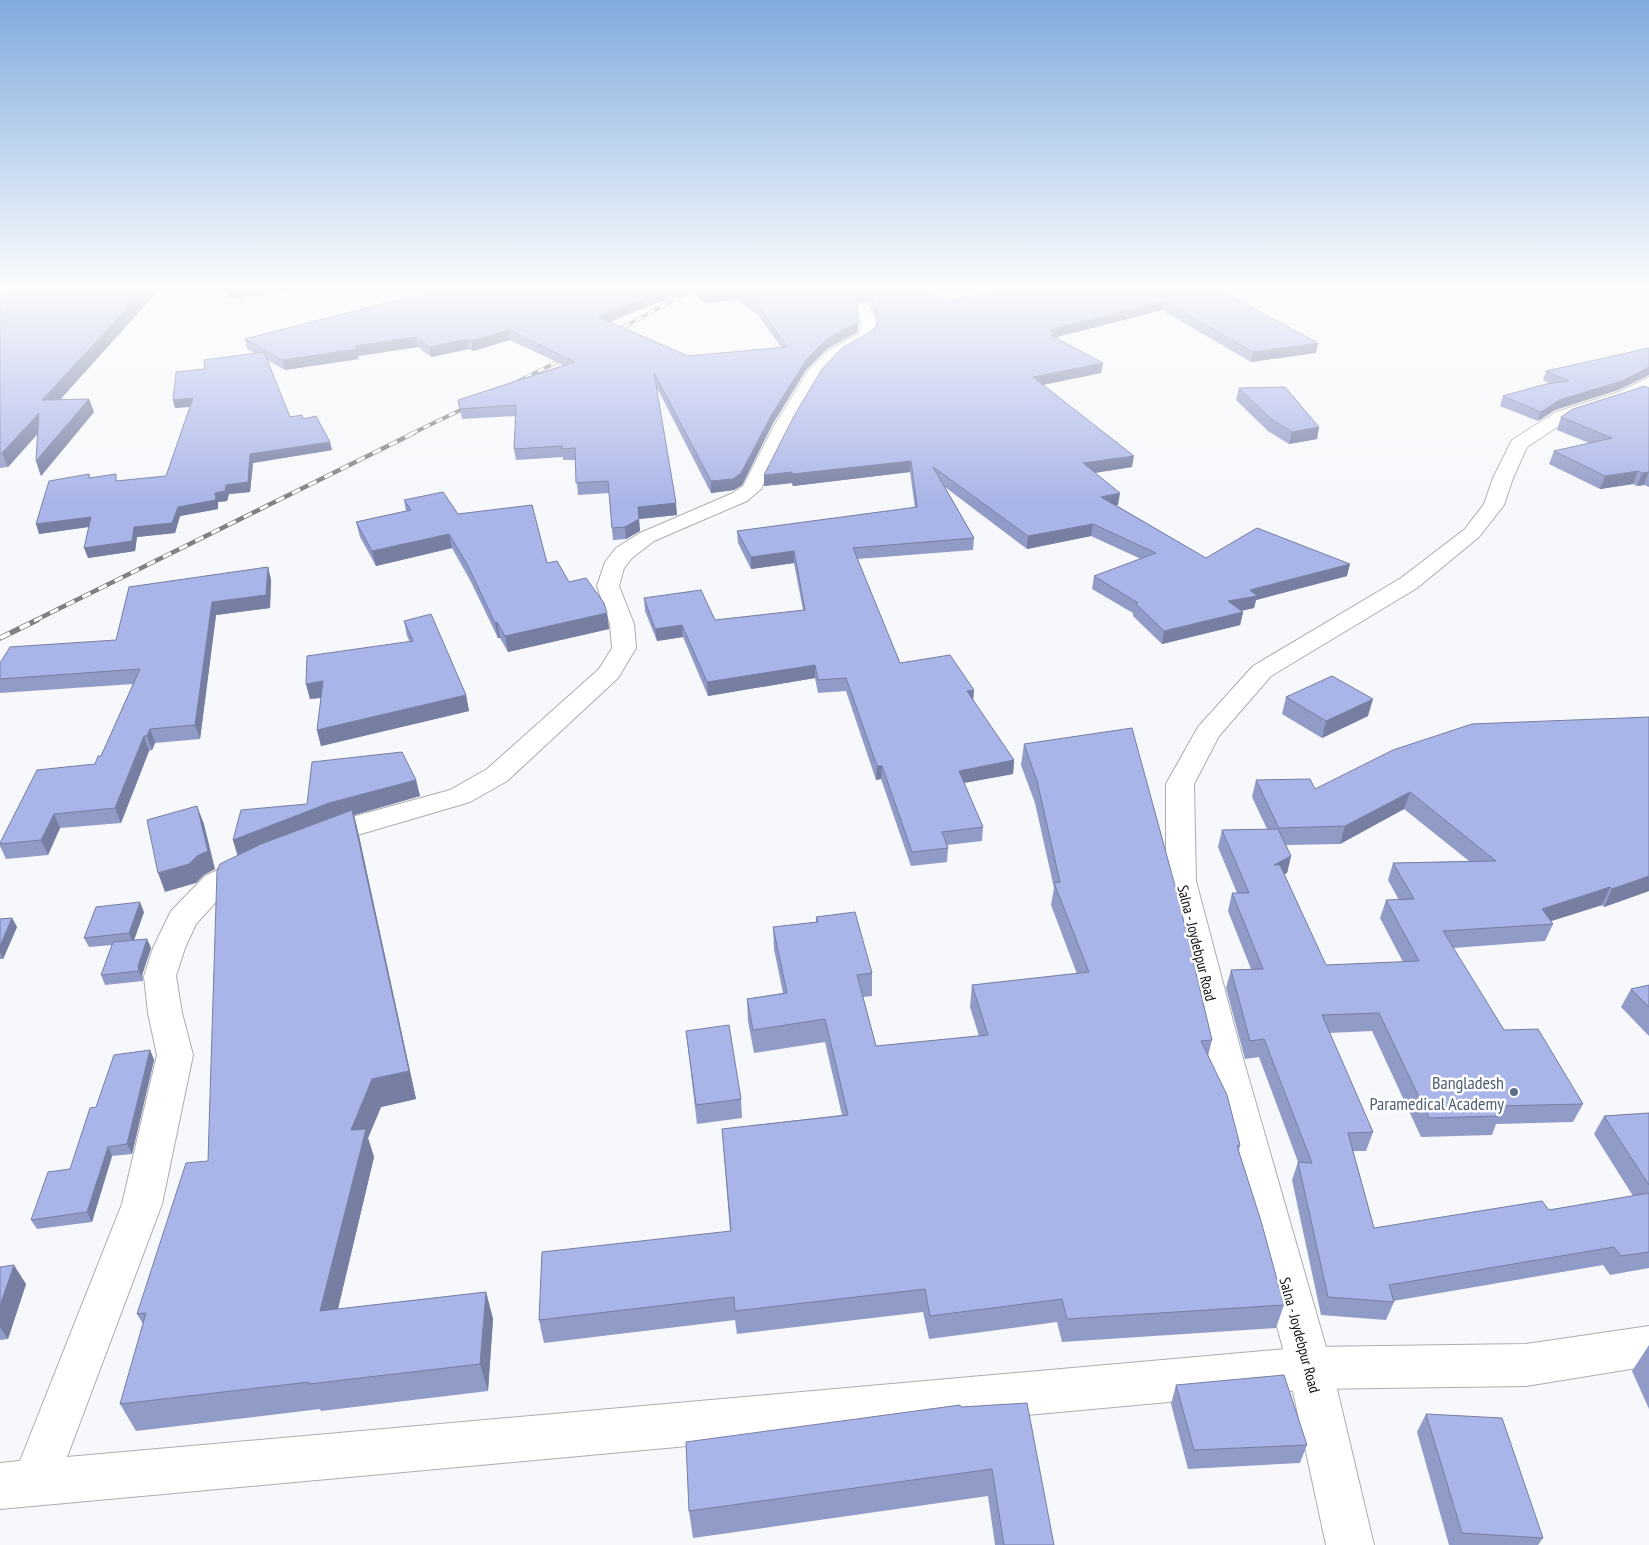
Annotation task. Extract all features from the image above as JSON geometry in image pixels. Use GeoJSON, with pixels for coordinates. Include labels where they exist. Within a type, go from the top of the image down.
{"type":"FeatureCollection","features":[{"type":"Feature","properties":{"kind":"street"},"geometry":{"type":"LineString","coordinates":[[829,359],[814,376],[783,426],[751,489],[740,497],[648,537],[624,553],[613,567],[608,586],[622,624],[624,648],[609,672],[542,736],[497,775],[460,796],[409,812],[344,828],[284,852],[216,883],[182,919],[169,948],[160,976],[165,1013],[175,1055],[142,1204],[17,1484],[1310,1368],[1526,1365],[1649,1346]]}},
{"type":"Feature","properties":{"kind":"street","name":"Salna - Joydebpur Road"},"geometry":{"type":"LineString","coordinates":[[1350,1545],[1310,1368],[1224,1055],[1181,880],[1180,784],[1207,732],[1262,671],[1409,582],[1472,533],[1494,505],[1503,478],[1519,444],[1562,416],[1625,396],[1649,382]]}},
{"type":"Feature","properties":{"kind":"building"},"geometry":{"type":"Polygon","coordinates":[[[0,359],[80,359],[42,400],[89,399],[36,461],[39,413],[0,453],[0,359]]]}},
{"type":"Feature","properties":{"kind":"building"},"geometry":{"type":"Polygon","coordinates":[[[267,359],[290,417],[302,415],[303,419],[316,416],[330,442],[250,454],[248,482],[226,485],[225,491],[215,493],[216,500],[178,507],[172,523],[134,527],[132,541],[84,548],[91,517],[36,524],[49,481],[89,474],[89,478],[116,474],[116,481],[166,476],[193,398],[173,400],[176,372],[205,369],[204,360],[267,359]]]}},
{"type":"Feature","properties":{"kind":"building"},"geometry":{"type":"Polygon","coordinates":[[[569,359],[807,359],[772,414],[741,473],[733,479],[711,481],[654,373],[676,503],[638,507],[639,519],[625,527],[612,528],[608,481],[576,483],[575,448],[562,449],[562,446],[514,449],[516,405],[460,409],[458,400],[575,362],[569,359]]]}},
{"type":"Feature","properties":{"kind":"building"},"geometry":{"type":"Polygon","coordinates":[[[831,359],[1096,359],[1103,363],[1033,377],[1134,456],[1083,463],[1120,493],[1101,497],[1206,558],[1257,528],[1350,564],[1250,590],[1257,596],[1228,601],[1243,612],[1164,631],[1135,603],[1138,603],[1094,576],[1156,553],[1093,524],[1028,536],[933,467],[974,538],[853,548],[900,663],[950,655],[974,690],[967,691],[1014,760],[959,771],[983,827],[942,832],[948,848],[912,852],[882,766],[877,766],[846,678],[818,680],[815,665],[707,682],[682,625],[655,629],[644,598],[701,590],[715,620],[805,610],[794,551],[751,557],[737,531],[917,507],[911,461],[792,474],[792,472],[764,475],[794,416],[822,369],[831,359]]]}},
{"type":"Feature","properties":{"kind":"building"},"geometry":{"type":"Polygon","coordinates":[[[1599,359],[1649,359],[1649,367],[1622,381],[1559,400],[1541,412],[1503,396],[1546,384],[1569,381],[1546,371],[1599,359]]]}},
{"type":"Feature","properties":{"kind":"building"},"geometry":{"type":"Polygon","coordinates":[[[1643,386],[1649,388],[1649,472],[1642,473],[1638,471],[1605,476],[1554,451],[1612,438],[1561,417],[1573,409],[1643,386]]]}},
{"type":"Feature","properties":{"kind":"building"},"geometry":{"type":"Polygon","coordinates":[[[1285,387],[1319,427],[1292,432],[1270,418],[1239,388],[1285,387]]]}},
{"type":"Feature","properties":{"kind":"building"},"geometry":{"type":"Polygon","coordinates":[[[443,492],[458,514],[532,505],[547,563],[557,561],[569,582],[586,578],[604,603],[607,613],[505,636],[497,622],[495,623],[468,566],[449,534],[372,551],[356,522],[411,510],[404,500],[443,492]]]}},
{"type":"Feature","properties":{"kind":"building"},"geometry":{"type":"Polygon","coordinates":[[[268,567],[266,595],[212,602],[195,725],[150,729],[147,736],[144,736],[115,808],[54,814],[41,840],[0,844],[37,770],[95,764],[98,756],[101,756],[140,669],[0,679],[0,663],[10,647],[116,640],[129,587],[268,567]]]}},
{"type":"Feature","properties":{"kind":"building"},"geometry":{"type":"Polygon","coordinates":[[[431,614],[466,695],[317,730],[323,681],[306,684],[307,656],[413,641],[404,621],[431,614]]]}},
{"type":"Feature","properties":{"kind":"building"},"geometry":{"type":"Polygon","coordinates":[[[1332,676],[1373,699],[1326,721],[1286,697],[1332,676]]]}},
{"type":"Feature","properties":{"kind":"building"},"geometry":{"type":"Polygon","coordinates":[[[1649,717],[1649,876],[1612,889],[1610,887],[1542,909],[1553,924],[1443,931],[1504,1030],[1538,1029],[1583,1104],[1495,1106],[1500,1116],[1429,1118],[1379,1013],[1322,1015],[1373,1132],[1348,1133],[1374,1228],[1542,1201],[1549,1210],[1649,1193],[1649,1252],[1621,1256],[1614,1247],[1389,1285],[1394,1302],[1328,1297],[1298,1162],[1312,1163],[1264,1039],[1250,1041],[1231,970],[1263,969],[1232,893],[1249,893],[1222,830],[1278,829],[1291,856],[1274,865],[1280,865],[1326,965],[1419,961],[1386,900],[1414,899],[1393,863],[1496,861],[1410,792],[1345,826],[1279,828],[1256,780],[1310,779],[1315,789],[1393,750],[1472,724],[1649,717]]]}},
{"type":"Feature","properties":{"kind":"building"},"geometry":{"type":"Polygon","coordinates":[[[1132,728],[1177,893],[1212,1040],[1201,1041],[1227,1095],[1240,1145],[1237,1146],[1261,1221],[1284,1305],[1067,1319],[1062,1299],[930,1316],[925,1289],[735,1311],[734,1297],[539,1320],[542,1252],[731,1231],[722,1129],[848,1115],[825,1019],[753,1030],[747,999],[787,993],[773,927],[818,922],[816,917],[855,912],[872,973],[857,975],[876,1046],[988,1035],[972,985],[1089,972],[1054,883],[1060,882],[1037,781],[1024,744],[1132,728]]]}},
{"type":"Feature","properties":{"kind":"building"},"geometry":{"type":"Polygon","coordinates":[[[402,752],[416,780],[329,803],[233,840],[241,810],[307,804],[312,762],[402,752]]]}},
{"type":"Feature","properties":{"kind":"building"},"geometry":{"type":"Polygon","coordinates":[[[197,806],[208,851],[197,856],[189,864],[158,873],[147,820],[197,806]]]}},
{"type":"Feature","properties":{"kind":"building"},"geometry":{"type":"Polygon","coordinates":[[[352,810],[409,1071],[372,1079],[351,1130],[366,1129],[320,1311],[486,1292],[480,1364],[120,1404],[146,1313],[137,1314],[186,1163],[208,1161],[217,871],[220,864],[261,844],[352,810]]]}},
{"type":"Feature","properties":{"kind":"building"},"geometry":{"type":"Polygon","coordinates":[[[140,902],[129,933],[84,938],[96,907],[140,902]]]}},
{"type":"Feature","properties":{"kind":"building"},"geometry":{"type":"Polygon","coordinates":[[[12,918],[0,946],[0,919],[12,918]]]}},
{"type":"Feature","properties":{"kind":"building"},"geometry":{"type":"Polygon","coordinates":[[[147,939],[138,966],[139,971],[101,975],[113,942],[147,939]]]}},
{"type":"Feature","properties":{"kind":"building"},"geometry":{"type":"Polygon","coordinates":[[[1649,985],[1649,1007],[1631,989],[1649,985]]]}},
{"type":"Feature","properties":{"kind":"building"},"geometry":{"type":"Polygon","coordinates":[[[729,1025],[741,1099],[696,1105],[686,1031],[729,1025]]]}},
{"type":"Feature","properties":{"kind":"building"},"geometry":{"type":"Polygon","coordinates":[[[150,1050],[127,1144],[108,1147],[87,1212],[31,1220],[48,1172],[70,1169],[90,1108],[96,1107],[114,1055],[150,1050]]]}},
{"type":"Feature","properties":{"kind":"building"},"geometry":{"type":"Polygon","coordinates":[[[1649,1113],[1649,1185],[1604,1116],[1649,1113]]]}},
{"type":"Feature","properties":{"kind":"building"},"geometry":{"type":"Polygon","coordinates":[[[14,1265],[0,1306],[0,1267],[14,1265]]]}},
{"type":"Feature","properties":{"kind":"building"},"geometry":{"type":"Polygon","coordinates":[[[1284,1375],[1307,1445],[1194,1450],[1176,1385],[1284,1375]]]}},
{"type":"Feature","properties":{"kind":"building"},"geometry":{"type":"Polygon","coordinates":[[[1027,1403],[1054,1545],[1004,1545],[992,1469],[689,1511],[686,1442],[960,1405],[961,1407],[1027,1403]]]}},
{"type":"Feature","properties":{"kind":"building"},"geometry":{"type":"Polygon","coordinates":[[[1426,1414],[1502,1418],[1543,1538],[1462,1533],[1426,1414]]]}},
{"type":"Feature","properties":{"kind":"railway"},"geometry":{"type":"LineString","coordinates":[[513,384],[563,359]]}},
{"type":"Feature","properties":{"kind":"railway"},"geometry":{"type":"LineString","coordinates":[[411,434],[473,404]]}},
{"type":"Feature","properties":{"kind":"railway"},"geometry":{"type":"LineString","coordinates":[[34,621],[414,433]]}},
{"type":"Feature","properties":{"kind":"railway"},"geometry":{"type":"LineString","coordinates":[[0,638],[37,620]]}},
{"type":"Feature","properties":{"kind":"place","name":"Bangladesh Paramedical Academy"},"geometry":{"type":"Point","coordinates":[1514,1092]}}]}
